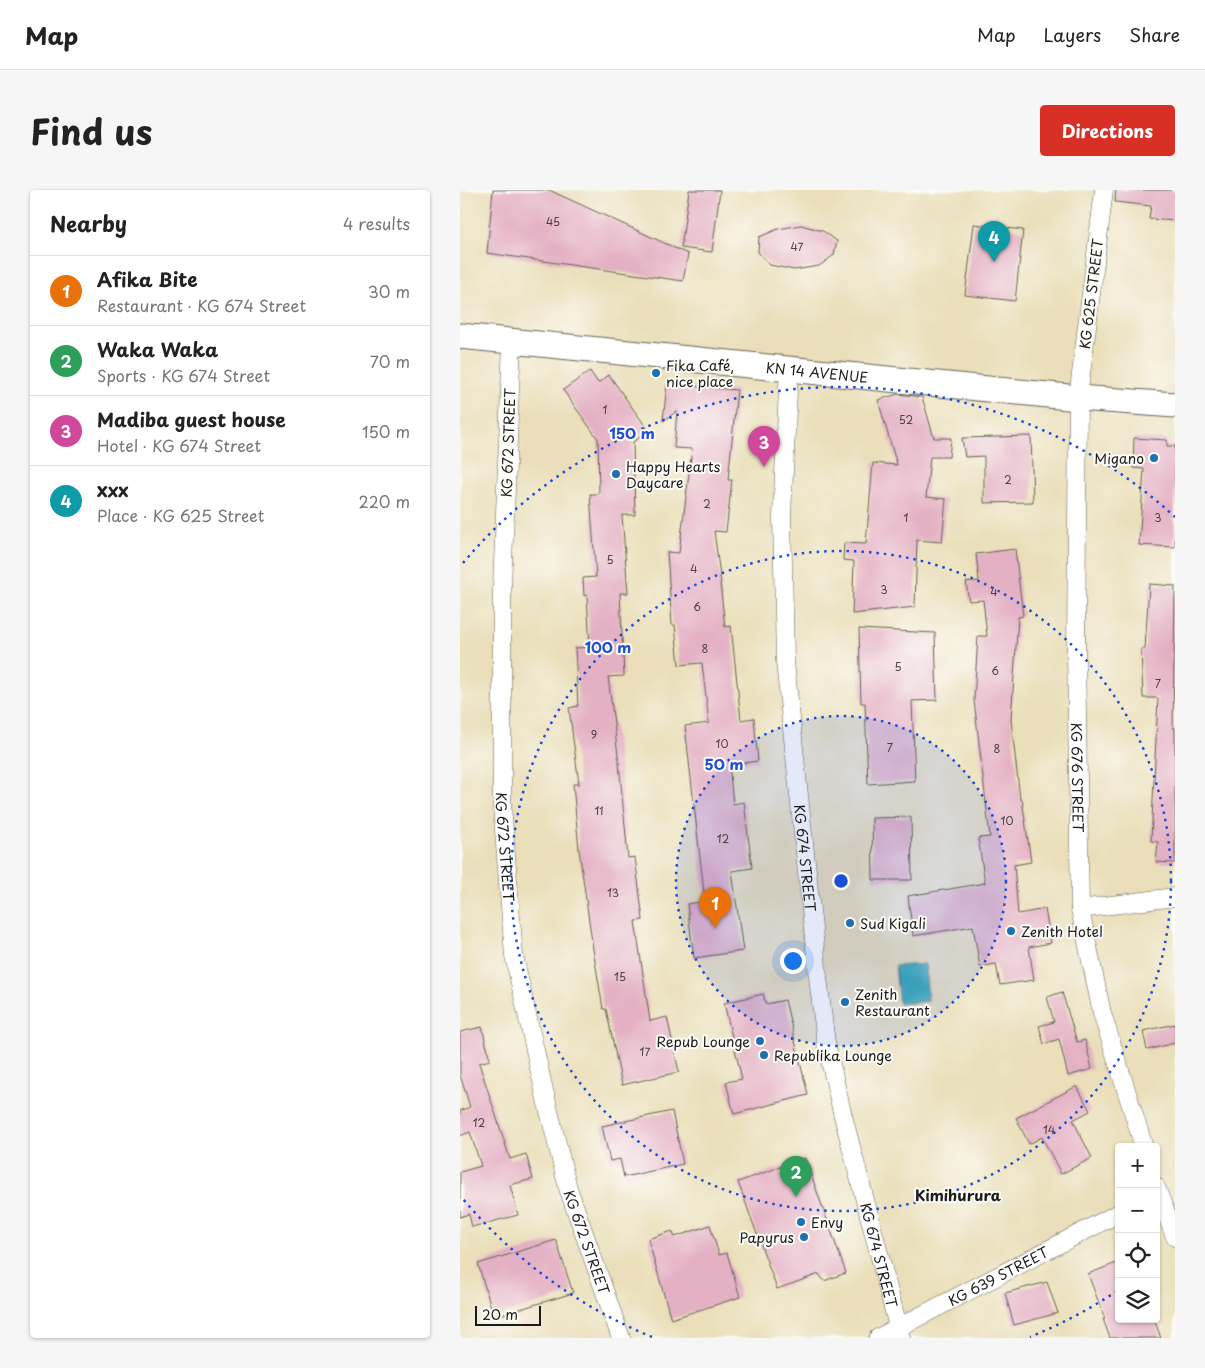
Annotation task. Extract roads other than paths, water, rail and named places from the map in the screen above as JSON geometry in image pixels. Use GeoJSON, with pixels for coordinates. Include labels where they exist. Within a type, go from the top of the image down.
{"type":"FeatureCollection","features":[{"type":"Feature","properties":{"kind":"main road","name":"KN 14 AVENUE"},"geometry":{"type":"LineString","coordinates":[[460,336],[1078,398],[1175,405]]}},
{"type":"Feature","properties":{"kind":"street","name":"KG 625 STREET"},"geometry":{"type":"LineString","coordinates":[[1078,398],[1104,190]]}},
{"type":"Feature","properties":{"kind":"street","name":"KG 672 STREET"},"geometry":{"type":"LineString","coordinates":[[512,341],[502,587],[502,806],[514,956],[568,1188],[621,1338]]}},
{"type":"Feature","properties":{"kind":"street","name":"KG 674 STREET"},"geometry":{"type":"LineString","coordinates":[[789,368],[782,516],[785,662],[819,986],[826,1043],[899,1333]]}},
{"type":"Feature","properties":{"kind":"street","name":"KG 676 STREET"},"geometry":{"type":"LineString","coordinates":[[1078,398],[1076,651],[1080,909],[1102,1013],[1143,1143]]}},
{"type":"Feature","properties":{"kind":"street"},"geometry":{"type":"LineString","coordinates":[[1080,909],[1175,897]]}},
{"type":"Feature","properties":{"kind":"street"},"geometry":{"type":"LineString","coordinates":[[1160,1199],[1175,1237]]}},
{"type":"Feature","properties":{"kind":"street","name":"KG 639 STREET"},"geometry":{"type":"LineString","coordinates":[[878,1338],[899,1333],[1115,1215]]}},
{"type":"Feature","properties":{"kind":"water"},"geometry":{"type":"Polygon","coordinates":[[[925,964],[928,1001],[899,1004],[895,966],[925,964]]]}},
{"type":"Feature","properties":{"kind":"place","name":"xxx"},"geometry":{"type":"Point","coordinates":[994,262]}},
{"type":"Feature","properties":{"kind":"place","name":"Fika Café, nice place"},"geometry":{"type":"Point","coordinates":[656,373]}},
{"type":"Feature","properties":{"kind":"place","name":"Migano"},"geometry":{"type":"Point","coordinates":[1154,458]}},
{"type":"Feature","properties":{"kind":"place","name":"Madiba guest house"},"geometry":{"type":"Point","coordinates":[764,467]}},
{"type":"Feature","properties":{"kind":"place","name":"Happy Hearts Daycare"},"geometry":{"type":"Point","coordinates":[616,474]}},
{"type":"Feature","properties":{"kind":"place","name":"Sud Kigali"},"geometry":{"type":"Point","coordinates":[850,923]}},
{"type":"Feature","properties":{"kind":"place","name":"Afika Bite"},"geometry":{"type":"Point","coordinates":[715,928]}},
{"type":"Feature","properties":{"kind":"place","name":"Zenith Hotel"},"geometry":{"type":"Point","coordinates":[1011,931]}},
{"type":"Feature","properties":{"kind":"place","name":"Zenith Restaurant"},"geometry":{"type":"Point","coordinates":[845,1002]}},
{"type":"Feature","properties":{"kind":"place","name":"Repub Lounge"},"geometry":{"type":"Point","coordinates":[760,1041]}},
{"type":"Feature","properties":{"kind":"place","name":"Republika Lounge"},"geometry":{"type":"Point","coordinates":[764,1055]}},
{"type":"Feature","properties":{"kind":"place","name":"Waka Waka"},"geometry":{"type":"Point","coordinates":[796,1197]}},
{"type":"Feature","properties":{"kind":"place","name":"Envy"},"geometry":{"type":"Point","coordinates":[801,1222]}},
{"type":"Feature","properties":{"kind":"place","name":"Papyrus"},"geometry":{"type":"Point","coordinates":[804,1237]}},
{"type":"Feature","properties":{"kind":"district","name":"Kimihurura"},"geometry":{"type":"Point","coordinates":[958,1194]}}]}
